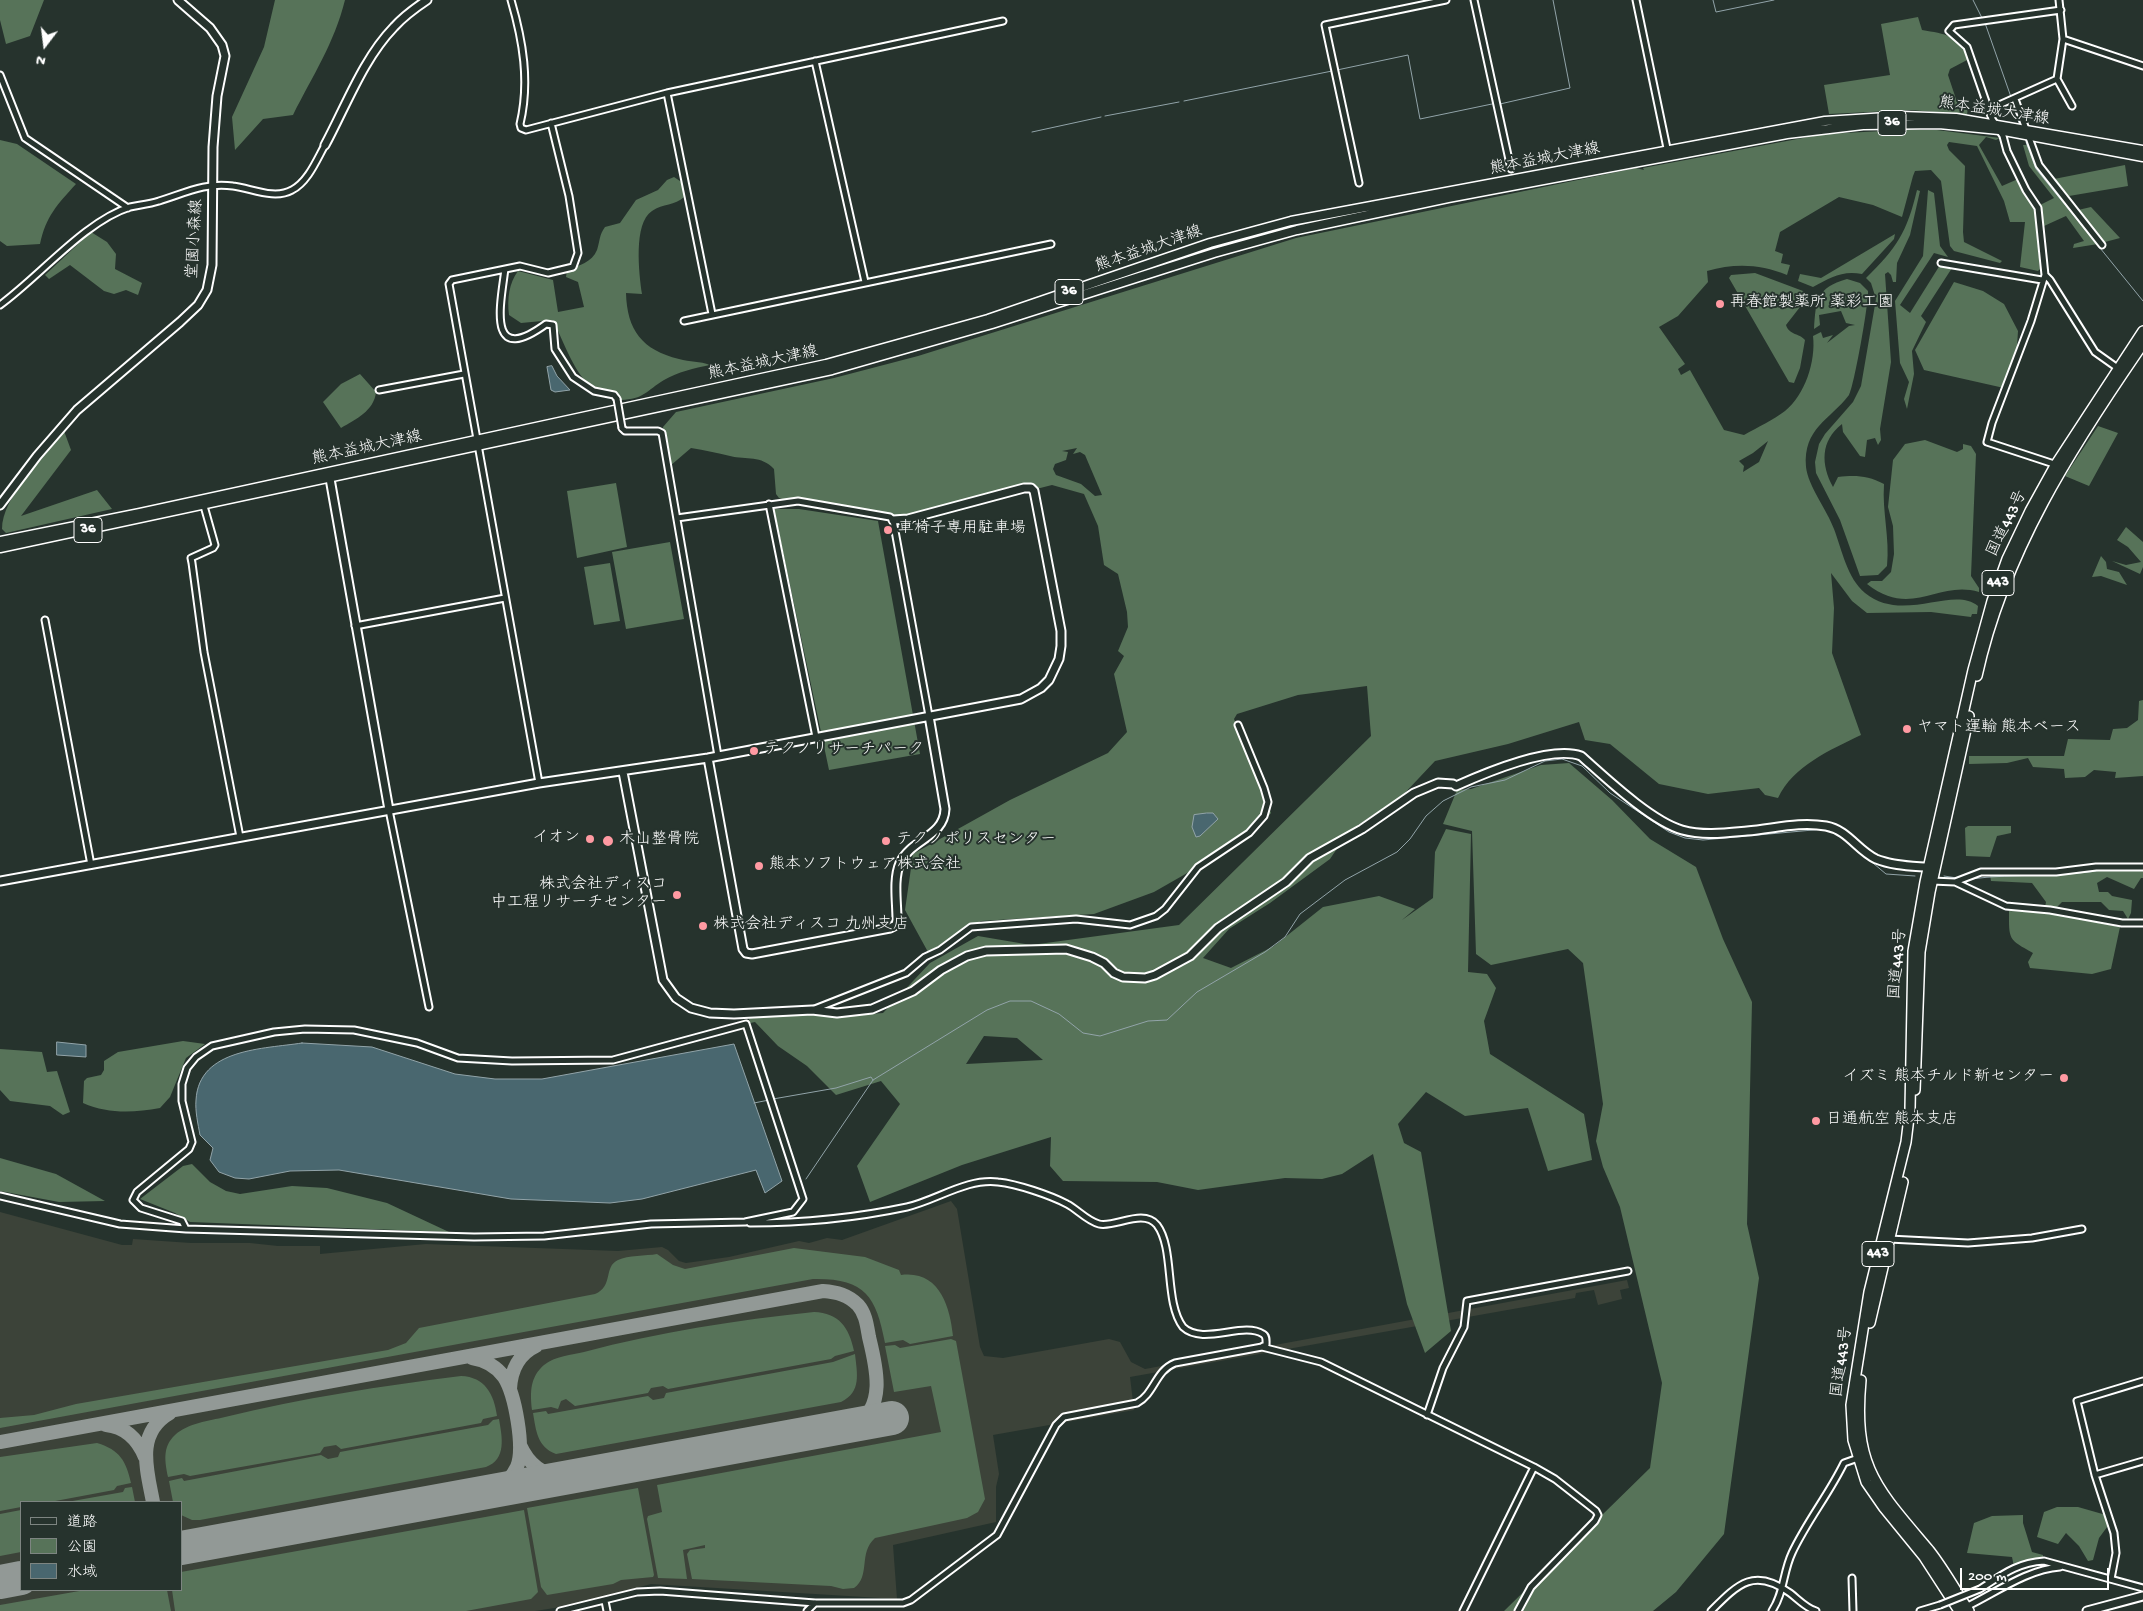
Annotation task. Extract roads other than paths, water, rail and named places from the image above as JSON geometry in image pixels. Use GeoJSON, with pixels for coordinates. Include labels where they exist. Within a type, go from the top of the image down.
{"type":"FeatureCollection","features":[{"type":"Feature","properties":{"kind":"highway","name":"国道443号"},"geometry":{"type":"LineString","coordinates":[[1965,1610],[1930,1551],[1890,1505],[1873,1480],[1853,1440],[1851,1405],[1869,1292],[1906,1142],[1910,1109],[1913,951],[1978,672],[1998,603],[2014,562],[2058,466],[2121,370],[2143,330]]}},
{"type":"Feature","properties":{"kind":"highway","name":"国道443号"},"geometry":{"type":"LineString","coordinates":[[2121,370],[2143,344]]}},
{"type":"Feature","properties":{"kind":"highway","name":"国道443号"},"geometry":{"type":"LineString","coordinates":[[1861,1457],[1858,1405],[1861,1378],[1876,1292],[1911,1144],[1920,952],[1932,881],[1932,868]]}},
{"type":"Feature","properties":{"kind":"main road","name":"熊本益城大津線"},"geometry":{"type":"LineString","coordinates":[[0,541],[832,370],[992,324],[1214,253],[1297,230],[1668,153],[1827,127],[1904,123],[1997,127],[2143,157]]}},
{"type":"Feature","properties":{"kind":"main road","name":"熊本益城大津線"},"geometry":{"type":"LineString","coordinates":[[2028,134],[2143,150]]}},
{"type":"Feature","properties":{"kind":"main road","name":"熊本益城大津線"},"geometry":{"type":"LineString","coordinates":[[0,548],[204,506],[329,473]]}},
{"type":"Feature","properties":{"kind":"street","name":"堂園小森線"},"geometry":{"type":"LineString","coordinates":[[0,505],[36,456],[77,410],[198,305],[207,290],[212,265],[217,96],[225,56],[222,45],[210,28],[178,0]]}},
{"type":"Feature","properties":{"kind":"street"},"geometry":{"type":"LineString","coordinates":[[0,305],[89,230],[128,208],[159,201],[192,188],[232,186],[267,194],[293,190],[306,178],[365,68],[382,42],[393,28],[427,0]]}},
{"type":"Feature","properties":{"kind":"street"},"geometry":{"type":"LineString","coordinates":[[511,0],[519,27],[526,90],[520,124],[521,128],[526,130],[667,93],[1003,21]]}},
{"type":"Feature","properties":{"kind":"street"},"geometry":{"type":"LineString","coordinates":[[1359,183],[1324,25],[1446,0]]}},
{"type":"Feature","properties":{"kind":"street"},"geometry":{"type":"LineString","coordinates":[[1474,0],[1511,168]]}},
{"type":"Feature","properties":{"kind":"street"},"geometry":{"type":"LineString","coordinates":[[1636,0],[1668,153]]}},
{"type":"Feature","properties":{"kind":"street"},"geometry":{"type":"LineString","coordinates":[[2059,0],[2063,38],[2057,79],[2072,106]]}},
{"type":"Feature","properties":{"kind":"street"},"geometry":{"type":"LineString","coordinates":[[2058,466],[1987,442],[1992,423],[2031,321],[2043,278],[2038,208],[2014,167],[1967,47],[1949,31],[1954,25],[2061,10]]}},
{"type":"Feature","properties":{"kind":"street"},"geometry":{"type":"LineString","coordinates":[[2063,38],[2143,66]]}},
{"type":"Feature","properties":{"kind":"street"},"geometry":{"type":"LineString","coordinates":[[815,61],[865,282]]}},
{"type":"Feature","properties":{"kind":"street"},"geometry":{"type":"LineString","coordinates":[[0,75],[25,138],[128,208]]}},
{"type":"Feature","properties":{"kind":"street"},"geometry":{"type":"LineString","coordinates":[[1990,109],[2012,100],[2015,96],[2057,79]]}},
{"type":"Feature","properties":{"kind":"street"},"geometry":{"type":"LineString","coordinates":[[667,93],[712,314]]}},
{"type":"Feature","properties":{"kind":"street"},"geometry":{"type":"LineString","coordinates":[[2012,100],[2028,134],[2039,166],[2102,245]]}},
{"type":"Feature","properties":{"kind":"street"},"geometry":{"type":"LineString","coordinates":[[539,783],[449,284],[452,280],[520,266],[548,273],[573,267],[578,253],[569,196],[551,123]]}},
{"type":"Feature","properties":{"kind":"street"},"geometry":{"type":"LineString","coordinates":[[684,322],[712,314],[1051,244]]}},
{"type":"Feature","properties":{"kind":"street"},"geometry":{"type":"LineString","coordinates":[[1941,263],[2050,280],[2095,352],[2121,370]]}},
{"type":"Feature","properties":{"kind":"street"},"geometry":{"type":"LineString","coordinates":[[505,269],[500,311],[501,329],[508,337],[514,339],[531,335],[546,324],[553,325],[555,349],[574,377],[594,391],[614,395],[617,399],[622,428],[625,431],[658,431],[662,433],[718,756]]}},
{"type":"Feature","properties":{"kind":"street"},"geometry":{"type":"LineString","coordinates":[[378,390],[464,374]]}},
{"type":"Feature","properties":{"kind":"street"},"geometry":{"type":"LineString","coordinates":[[329,473],[389,810],[428,1007]]}},
{"type":"Feature","properties":{"kind":"street"},"geometry":{"type":"LineString","coordinates":[[0,881],[539,783],[708,758],[1021,699],[1041,688],[1049,680],[1058,659],[1061,631],[1034,491],[1031,488],[1024,488],[908,519],[893,520],[890,517],[798,501],[677,518]]}},
{"type":"Feature","properties":{"kind":"street"},"geometry":{"type":"LineString","coordinates":[[769,504],[816,737]]}},
{"type":"Feature","properties":{"kind":"street"},"geometry":{"type":"LineString","coordinates":[[204,506],[215,545],[213,548],[192,558],[192,563],[204,652],[240,837]]}},
{"type":"Feature","properties":{"kind":"street"},"geometry":{"type":"LineString","coordinates":[[708,758],[743,949],[746,953],[752,954],[890,928],[896,925],[896,878],[900,863],[909,850],[942,826],[945,819],[945,809],[893,520]]}},
{"type":"Feature","properties":{"kind":"street"},"geometry":{"type":"LineString","coordinates":[[355,626],[505,598]]}},
{"type":"Feature","properties":{"kind":"street"},"geometry":{"type":"LineString","coordinates":[[44,620],[91,865]]}},
{"type":"Feature","properties":{"kind":"street"},"geometry":{"type":"LineString","coordinates":[[812,1010],[906,973],[925,957],[940,950],[971,927],[1076,920],[1130,925],[1156,916],[1165,909],[1198,866],[1249,833],[1264,816],[1268,802],[1264,788],[1238,726]]}},
{"type":"Feature","properties":{"kind":"street"},"geometry":{"type":"LineString","coordinates":[[623,772],[659,966],[668,989],[676,998],[691,1008],[710,1013],[734,1014],[812,1010],[836,1013],[872,1009],[913,991],[941,970],[967,956],[986,950],[1066,949],[1104,963],[1114,974],[1123,977],[1145,978],[1190,956],[1218,928],[1286,882],[1310,858],[1362,829],[1414,793],[1438,783],[1448,782],[1456,786],[1491,772],[1554,754],[1581,756],[1663,822],[1682,830],[1703,834],[1748,831],[1775,826],[1824,826],[1839,829],[1875,858],[1897,864],[1932,868]]}},
{"type":"Feature","properties":{"kind":"street"},"geometry":{"type":"LineString","coordinates":[[1955,882],[1981,872],[2056,872],[2096,867],[2143,867]]}},
{"type":"Feature","properties":{"kind":"street"},"geometry":{"type":"LineString","coordinates":[[1932,881],[1955,882],[2006,906],[2050,910],[2122,923],[2143,923]]}},
{"type":"Feature","properties":{"kind":"street"},"geometry":{"type":"LineString","coordinates":[[0,1196],[120,1224],[186,1230],[474,1237],[544,1236],[651,1224],[745,1222],[793,1212],[803,1202],[746,1024],[613,1060],[512,1061],[458,1058],[417,1043],[354,1030],[305,1029],[274,1032],[212,1046],[196,1057],[188,1068],[182,1084],[182,1101],[192,1142],[189,1149],[137,1192],[133,1200],[141,1208],[182,1221],[186,1230]]}},
{"type":"Feature","properties":{"kind":"street"},"geometry":{"type":"LineString","coordinates":[[651,1224],[793,1223],[854,1217],[930,1201],[972,1184],[997,1182],[1066,1203],[1097,1224],[1107,1225],[1128,1219],[1148,1220],[1156,1224],[1162,1238],[1175,1306],[1183,1327],[1194,1333],[1248,1331],[1263,1334],[1266,1336],[1266,1345],[1262,1347]]}},
{"type":"Feature","properties":{"kind":"street"},"geometry":{"type":"LineString","coordinates":[[1889,1239],[1968,1243],[2032,1238],[2082,1229]]}},
{"type":"Feature","properties":{"kind":"street"},"geometry":{"type":"LineString","coordinates":[[1427,1415],[1443,1368],[1464,1327],[1467,1301],[1628,1271]]}},
{"type":"Feature","properties":{"kind":"street"},"geometry":{"type":"LineString","coordinates":[[560,1611],[637,1592],[660,1591],[815,1603],[903,1603],[911,1600],[997,1535],[1056,1425],[1064,1416],[1137,1403],[1147,1395],[1163,1369],[1175,1363],[1262,1347],[1321,1362],[1534,1467],[1560,1482],[1596,1511],[1598,1515],[1530,1587],[1518,1611]]}},
{"type":"Feature","properties":{"kind":"street"},"geometry":{"type":"LineString","coordinates":[[2111,1578],[2116,1552],[2114,1533],[2094,1475],[2077,1401],[2143,1381]]}},
{"type":"Feature","properties":{"kind":"street"},"geometry":{"type":"LineString","coordinates":[[1772,1611],[1778,1602],[1791,1555],[1802,1534],[1821,1506],[1844,1462],[1861,1457]]}},
{"type":"Feature","properties":{"kind":"street"},"geometry":{"type":"LineString","coordinates":[[2094,1475],[2143,1461]]}},
{"type":"Feature","properties":{"kind":"street"},"geometry":{"type":"LineString","coordinates":[[1463,1611],[1534,1467]]}},
{"type":"Feature","properties":{"kind":"street"},"geometry":{"type":"LineString","coordinates":[[1920,1611],[1980,1589],[2013,1567],[2029,1562],[2044,1561],[2143,1588]]}},
{"type":"Feature","properties":{"kind":"street"},"geometry":{"type":"LineString","coordinates":[[1965,1610],[2034,1573],[2049,1568],[2068,1567]]}},
{"type":"Feature","properties":{"kind":"street"},"geometry":{"type":"LineString","coordinates":[[1852,1578],[1853,1611]]}},
{"type":"Feature","properties":{"kind":"street"},"geometry":{"type":"LineString","coordinates":[[1711,1611],[1732,1589],[1746,1582],[1765,1580],[1782,1588],[1816,1611]]}},
{"type":"Feature","properties":{"kind":"street"},"geometry":{"type":"LineString","coordinates":[[2087,1611],[2143,1596]]}},
{"type":"Feature","properties":{"kind":"street"},"geometry":{"type":"LineString","coordinates":[[605,1601],[608,1611]]}},
{"type":"Feature","properties":{"kind":"street"},"geometry":{"type":"LineString","coordinates":[[807,1611],[815,1603]]}},
{"type":"Feature","properties":{"kind":"water"},"geometry":{"type":"Polygon","coordinates":[[[552,366],[557,376],[570,390],[555,392],[551,390],[547,367],[552,366]]]}},
{"type":"Feature","properties":{"kind":"water"},"geometry":{"type":"Polygon","coordinates":[[[1213,813],[1218,819],[1200,836],[1196,837],[1192,827],[1194,815],[1213,813]]]}},
{"type":"Feature","properties":{"kind":"water"},"geometry":{"type":"Polygon","coordinates":[[[57,1042],[86,1045],[86,1057],[57,1055],[57,1042]]]}},
{"type":"Feature","properties":{"kind":"water"},"geometry":{"type":"Polygon","coordinates":[[[302,1043],[372,1047],[455,1074],[495,1079],[542,1079],[734,1044],[782,1181],[765,1193],[756,1170],[642,1199],[610,1203],[511,1199],[339,1170],[290,1171],[249,1179],[235,1178],[219,1172],[210,1160],[213,1148],[200,1135],[197,1118],[196,1100],[200,1083],[208,1070],[236,1054],[302,1043]]]}},
{"type":"Feature","properties":{"kind":"waterway"},"geometry":{"type":"LineString","coordinates":[[1500,104],[1570,88],[1553,0]]}},
{"type":"Feature","properties":{"kind":"waterway"},"geometry":{"type":"LineString","coordinates":[[1713,0],[1716,12],[1774,0]]}},
{"type":"Feature","properties":{"kind":"waterway"},"geometry":{"type":"LineString","coordinates":[[1973,0],[1983,20]]}},
{"type":"Feature","properties":{"kind":"waterway"},"geometry":{"type":"LineString","coordinates":[[1985,23],[2011,97]]}},
{"type":"Feature","properties":{"kind":"waterway"},"geometry":{"type":"LineString","coordinates":[[1337,70],[1408,55],[1420,119],[1492,104]]}},
{"type":"Feature","properties":{"kind":"waterway"},"geometry":{"type":"LineString","coordinates":[[1184,101],[1332,71]]}},
{"type":"Feature","properties":{"kind":"waterway"},"geometry":{"type":"LineString","coordinates":[[2012,101],[2019,123]]}},
{"type":"Feature","properties":{"kind":"waterway"},"geometry":{"type":"LineString","coordinates":[[1105,116],[1179,102]]}},
{"type":"Feature","properties":{"kind":"waterway"},"geometry":{"type":"LineString","coordinates":[[1032,132],[1101,117]]}},
{"type":"Feature","properties":{"kind":"waterway"},"geometry":{"type":"LineString","coordinates":[[2026,142],[2036,169],[2143,301]]}},
{"type":"Feature","properties":{"kind":"waterway"},"geometry":{"type":"LineString","coordinates":[[806,1179],[873,1080],[987,1010],[1010,1001],[1031,1001],[1059,1014],[1083,1033],[1100,1036],[1148,1021],[1167,1020],[1197,992],[1265,952],[1285,937],[1300,914],[1345,880],[1397,852],[1410,839],[1426,816],[1443,801],[1471,787],[1505,780],[1545,761],[1562,759],[1582,766],[1610,793],[1669,832],[1685,838],[1703,840],[1824,829],[1841,836]]}},
{"type":"Feature","properties":{"kind":"waterway"},"geometry":{"type":"LineString","coordinates":[[1867,858],[1886,874],[1915,876]]}},
{"type":"Feature","properties":{"kind":"waterway"},"geometry":{"type":"LineString","coordinates":[[1970,879],[2074,874],[2108,869]]}},
{"type":"Feature","properties":{"kind":"waterway"},"geometry":{"type":"LineString","coordinates":[[1944,876],[1957,878]]}},
{"type":"Feature","properties":{"kind":"waterway"},"geometry":{"type":"LineString","coordinates":[[773,1099],[836,1088],[871,1077],[873,1080]]}},
{"type":"Feature","properties":{"kind":"waterway"},"geometry":{"type":"LineString","coordinates":[[754,1103],[769,1100]]}},
{"type":"Feature","properties":{"kind":"place","name":"再春館製薬所 薬彩工園"},"geometry":{"type":"Point","coordinates":[1720,304]}},
{"type":"Feature","properties":{"kind":"place","name":"車椅子専用駐車場"},"geometry":{"type":"Point","coordinates":[888,530]}},
{"type":"Feature","properties":{"kind":"place","name":"ヤマト運輸 熊本ベース"},"geometry":{"type":"Point","coordinates":[1907,729]}},
{"type":"Feature","properties":{"kind":"place","name":"テクノリサーチパーク"},"geometry":{"type":"Point","coordinates":[754,751]}},
{"type":"Feature","properties":{"kind":"place","name":"イオン"},"geometry":{"type":"Point","coordinates":[590,839]}},
{"type":"Feature","properties":{"kind":"place","name":"木山整骨院"},"geometry":{"type":"Point","coordinates":[608,841]}},
{"type":"Feature","properties":{"kind":"place","name":"テクノポリスセンター"},"geometry":{"type":"Point","coordinates":[886,841]}},
{"type":"Feature","properties":{"kind":"place","name":"熊本ソフトウェア株式会社"},"geometry":{"type":"Point","coordinates":[759,866]}},
{"type":"Feature","properties":{"kind":"place","name":"株式会社ディスコ 中工程リサーチセンター"},"geometry":{"type":"Point","coordinates":[677,895]}},
{"type":"Feature","properties":{"kind":"place","name":"株式会社ディスコ 九州支店"},"geometry":{"type":"Point","coordinates":[703,926]}},
{"type":"Feature","properties":{"kind":"place","name":"イズミ 熊本チルド新センター"},"geometry":{"type":"Point","coordinates":[2064,1078]}},
{"type":"Feature","properties":{"kind":"place","name":"日通航空 熊本支店"},"geometry":{"type":"Point","coordinates":[1816,1121]}}]}
